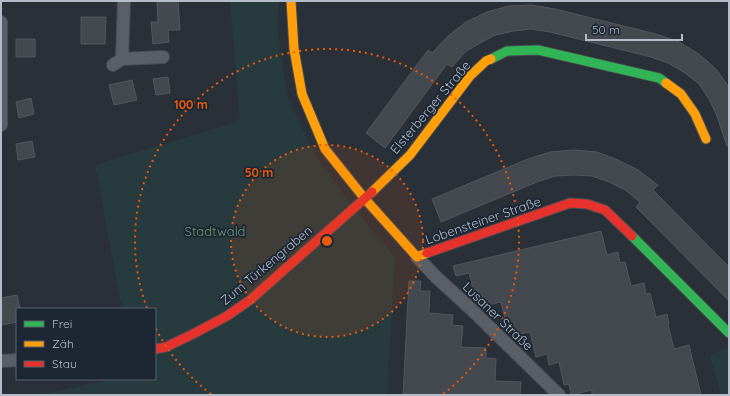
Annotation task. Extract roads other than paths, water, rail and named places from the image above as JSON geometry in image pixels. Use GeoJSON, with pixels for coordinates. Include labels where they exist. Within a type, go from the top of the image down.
{"type":"FeatureCollection","features":[{"type":"Feature","properties":{"kind":"street"},"geometry":{"type":"LineString","coordinates":[[124,1],[118,62],[163,57]]}},
{"type":"Feature","properties":{"kind":"street","name":"Lobensteiner Straße"},"geometry":{"type":"LineString","coordinates":[[291,1],[294,49],[302,94],[325,149],[365,199],[417,257],[570,203],[587,204],[605,210],[729,333]]}},
{"type":"Feature","properties":{"kind":"street"},"geometry":{"type":"LineString","coordinates":[[1,22],[1,126]]}},
{"type":"Feature","properties":{"kind":"street","name":"Elsterberger Straße"},"geometry":{"type":"LineString","coordinates":[[365,199],[410,155],[470,76],[486,60],[507,51],[538,50],[659,78],[681,94],[695,114],[706,139]]}},
{"type":"Feature","properties":{"kind":"street","name":"Zum Türkengraben"},"geometry":{"type":"LineString","coordinates":[[156,349],[166,347],[193,334],[227,316],[250,300],[365,199]]}},
{"type":"Feature","properties":{"kind":"street","name":"Lusaner Straße"},"geometry":{"type":"LineString","coordinates":[[417,257],[559,395]]}},
{"type":"Feature","properties":{"kind":"street"},"geometry":{"type":"LineString","coordinates":[[1,361],[16,360]]}},
{"type":"Feature","properties":{"kind":"park label","name":"Stadtwald"},"geometry":{"type":"Point","coordinates":[215,231]}}]}
